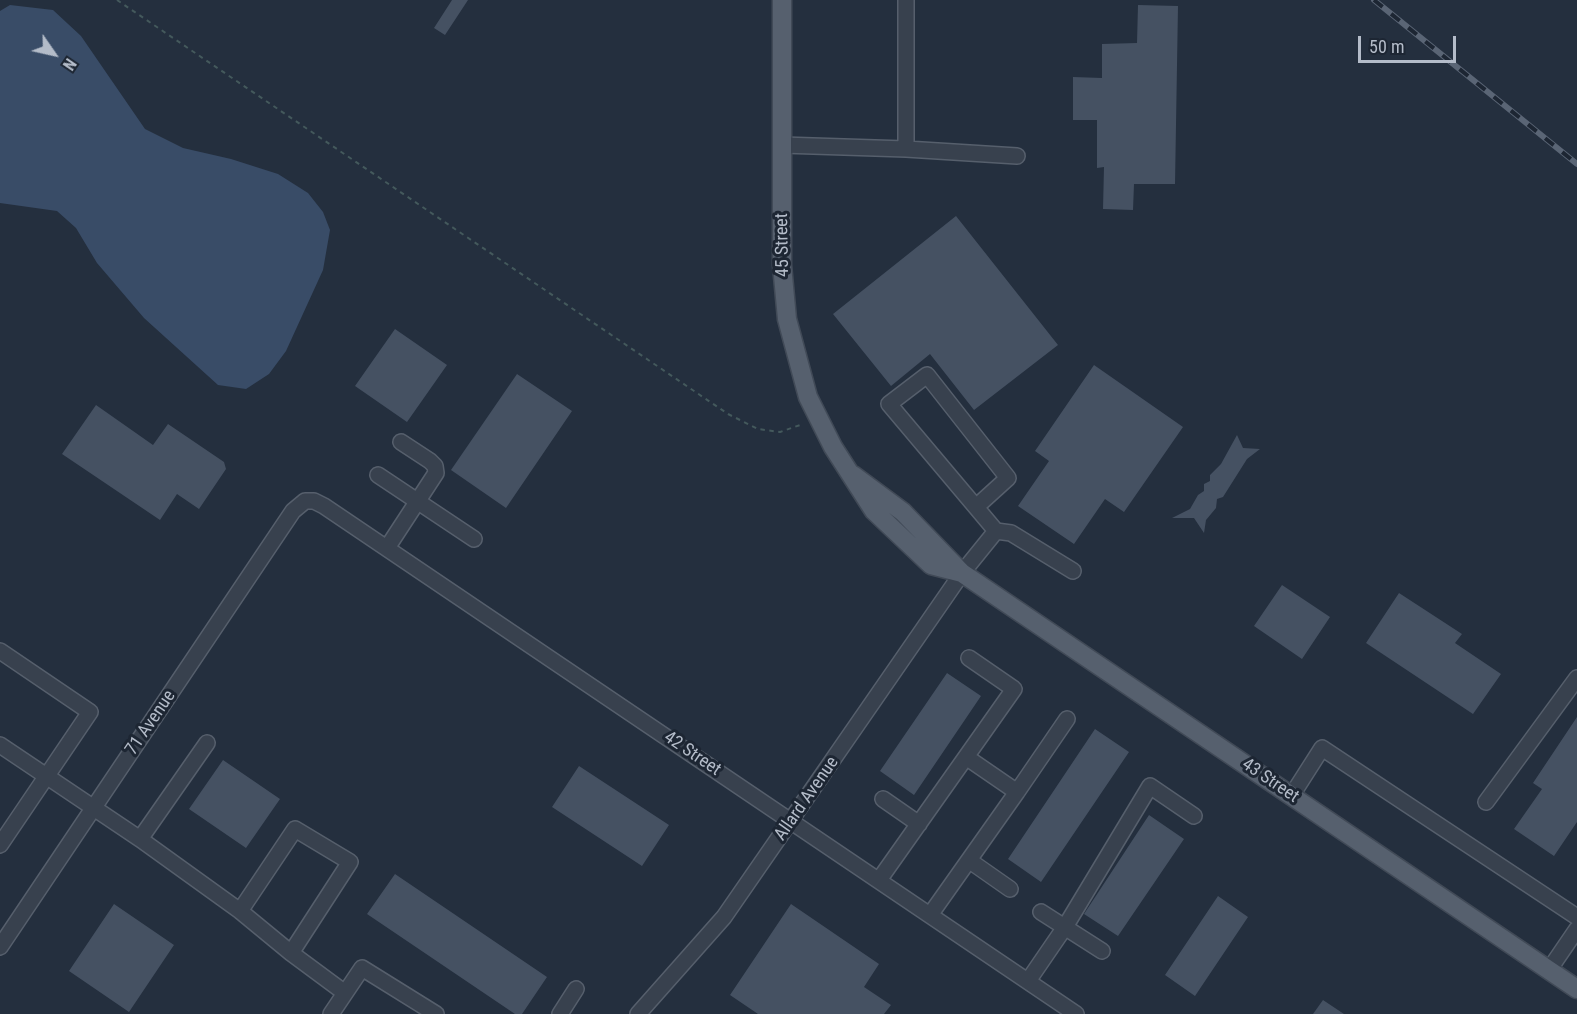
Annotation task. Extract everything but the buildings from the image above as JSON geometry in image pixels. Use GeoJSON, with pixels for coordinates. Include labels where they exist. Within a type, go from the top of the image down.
{"type":"FeatureCollection","features":[{"type":"Feature","properties":{"kind":"main road","name":"45 Street"},"geometry":{"type":"LineString","coordinates":[[782,0],[782,265],[787,319],[817,419],[874,511],[906,544],[931,565],[962,573]]}},
{"type":"Feature","properties":{"kind":"main road","name":"43 Street"},"geometry":{"type":"LineString","coordinates":[[962,573],[1577,989]]}},
{"type":"Feature","properties":{"kind":"street"},"geometry":{"type":"LineString","coordinates":[[906,0],[906,149]]}},
{"type":"Feature","properties":{"kind":"street"},"geometry":{"type":"LineString","coordinates":[[782,145],[906,149],[1017,156]]}},
{"type":"Feature","properties":{"kind":"street"},"geometry":{"type":"LineString","coordinates":[[976,507],[1008,478],[927,375],[889,404],[996,531],[1011,533],[1072,571]]}},
{"type":"Feature","properties":{"kind":"street"},"geometry":{"type":"LineString","coordinates":[[387,548],[436,472],[435,466],[401,442]]}},
{"type":"Feature","properties":{"kind":"street"},"geometry":{"type":"LineString","coordinates":[[378,475],[474,539]]}},
{"type":"Feature","properties":{"kind":"street","name":"42 Street"},"geometry":{"type":"LineString","coordinates":[[305,501],[324,506],[1076,1014]]}},
{"type":"Feature","properties":{"kind":"street","name":"71 Avenue"},"geometry":{"type":"LineString","coordinates":[[0,947],[294,511],[305,501]]}},
{"type":"Feature","properties":{"kind":"street","name":"Allard Avenue"},"geometry":{"type":"LineString","coordinates":[[638,1014],[724,917],[962,573],[996,531]]}},
{"type":"Feature","properties":{"kind":"street"},"geometry":{"type":"LineString","coordinates":[[0,651],[90,712],[0,845]]}},
{"type":"Feature","properties":{"kind":"street"},"geometry":{"type":"LineString","coordinates":[[879,880],[1014,689],[969,658]]}},
{"type":"Feature","properties":{"kind":"street"},"geometry":{"type":"LineString","coordinates":[[1486,802],[1577,678]]}},
{"type":"Feature","properties":{"kind":"street"},"geometry":{"type":"LineString","coordinates":[[930,915],[970,861],[1067,719]]}},
{"type":"Feature","properties":{"kind":"street"},"geometry":{"type":"LineString","coordinates":[[140,839],[207,743]]}},
{"type":"Feature","properties":{"kind":"street"},"geometry":{"type":"LineString","coordinates":[[0,745],[140,839],[240,911],[345,993]]}},
{"type":"Feature","properties":{"kind":"street"},"geometry":{"type":"LineString","coordinates":[[1292,795],[1322,748],[1577,917]]}},
{"type":"Feature","properties":{"kind":"street"},"geometry":{"type":"LineString","coordinates":[[966,757],[1017,792]]}},
{"type":"Feature","properties":{"kind":"street"},"geometry":{"type":"LineString","coordinates":[[1028,981],[1065,927],[1150,786],[1194,816]]}},
{"type":"Feature","properties":{"kind":"street"},"geometry":{"type":"LineString","coordinates":[[883,800],[919,824]]}},
{"type":"Feature","properties":{"kind":"street"},"geometry":{"type":"LineString","coordinates":[[240,911],[295,829],[350,862],[291,953]]}},
{"type":"Feature","properties":{"kind":"street"},"geometry":{"type":"LineString","coordinates":[[970,861],[1010,889]]}},
{"type":"Feature","properties":{"kind":"street"},"geometry":{"type":"LineString","coordinates":[[1041,912],[1102,951]]}},
{"type":"Feature","properties":{"kind":"street"},"geometry":{"type":"LineString","coordinates":[[1549,970],[1577,929]]}},
{"type":"Feature","properties":{"kind":"street"},"geometry":{"type":"LineString","coordinates":[[334,1013],[362,968],[436,1014]]}},
{"type":"Feature","properties":{"kind":"street"},"geometry":{"type":"LineString","coordinates":[[560,1014],[576,989]]}},
{"type":"Feature","properties":{"kind":"path"},"geometry":{"type":"LineString","coordinates":[[117,0],[728,414],[758,429],[780,432],[817,419]]}},
{"type":"Feature","properties":{"kind":"water"},"geometry":{"type":"Polygon","coordinates":[[[10,5],[53,10],[81,36],[145,129],[183,148],[231,159],[278,174],[308,193],[323,212],[330,230],[323,270],[286,351],[269,374],[246,389],[218,385],[144,318],[97,263],[76,228],[57,211],[0,203],[0,11],[10,5]]]}},
{"type":"Feature","properties":{"kind":"railway"},"geometry":{"type":"LineString","coordinates":[[1374,0],[1577,164]]}}]}
